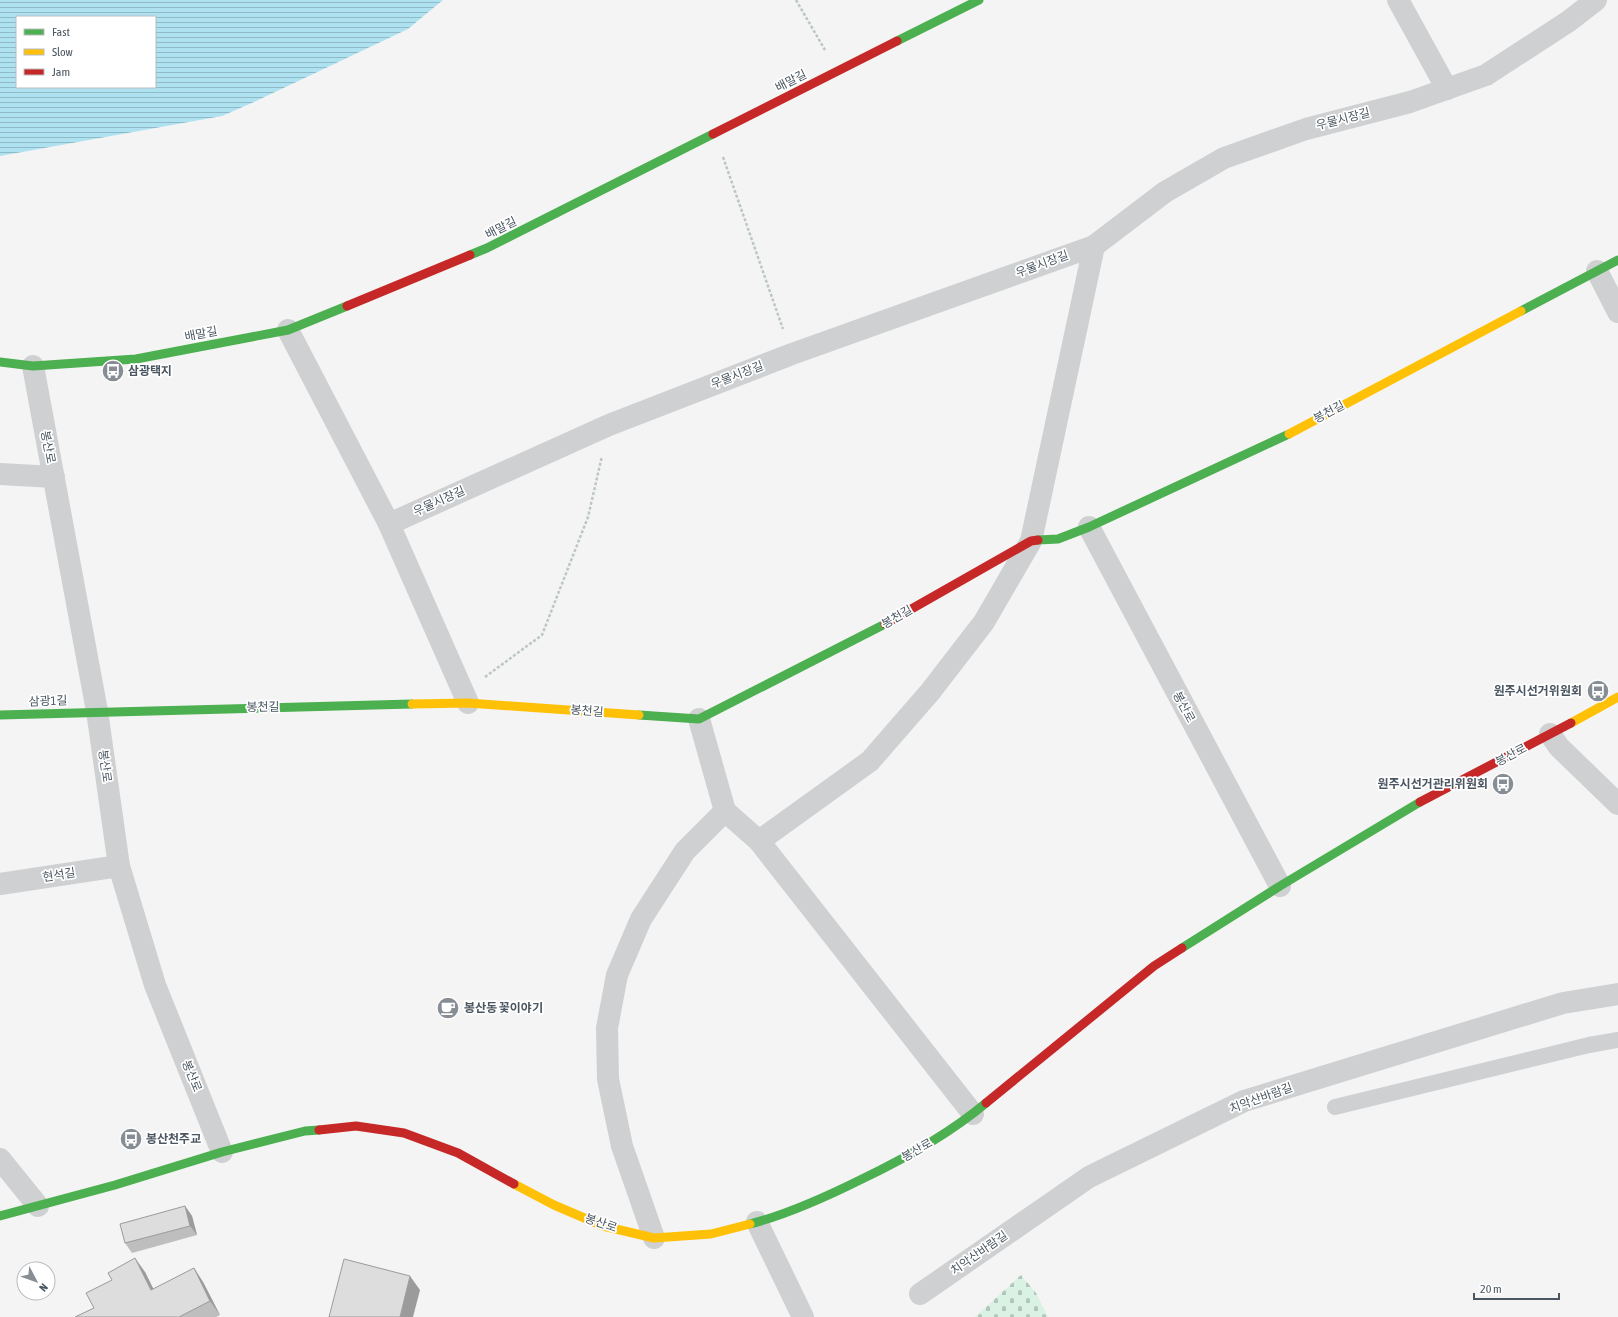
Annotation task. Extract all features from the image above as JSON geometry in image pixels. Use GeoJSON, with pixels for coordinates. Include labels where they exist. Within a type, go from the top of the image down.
{"type":"FeatureCollection","features":[{"type":"Feature","properties":{"kind":"street","name":"배말길"},"geometry":{"type":"LineString","coordinates":[[0,362],[33,366],[136,359],[288,330],[487,248],[979,0]]}},
{"type":"Feature","properties":{"kind":"street"},"geometry":{"type":"LineString","coordinates":[[1398,0],[1447,89]]}},
{"type":"Feature","properties":{"kind":"street","name":"우물시장길"},"geometry":{"type":"LineString","coordinates":[[389,524],[609,425],[792,354],[1094,246],[1165,192],[1224,158],[1306,129],[1410,102],[1486,75],[1569,21],[1596,0]]}},
{"type":"Feature","properties":{"kind":"street"},"geometry":{"type":"LineString","coordinates":[[759,841],[870,760],[930,692],[984,622],[1031,541],[1094,246]]}},
{"type":"Feature","properties":{"kind":"street","name":"봉천길"},"geometry":{"type":"LineString","coordinates":[[97,711],[468,703],[699,719],[868,633],[1031,541],[1058,538],[1089,527],[1273,442],[1618,260]]}},
{"type":"Feature","properties":{"kind":"street"},"geometry":{"type":"LineString","coordinates":[[1597,271],[1618,312]]}},
{"type":"Feature","properties":{"kind":"street"},"geometry":{"type":"LineString","coordinates":[[288,330],[389,524],[468,703]]}},
{"type":"Feature","properties":{"kind":"street","name":"봉산로"},"geometry":{"type":"LineString","coordinates":[[33,366],[97,711],[119,866],[155,985],[222,1152]]}},
{"type":"Feature","properties":{"kind":"street"},"geometry":{"type":"LineString","coordinates":[[0,474],[54,477]]}},
{"type":"Feature","properties":{"kind":"street","name":"봉산로"},"geometry":{"type":"LineString","coordinates":[[1089,527],[1280,886]]}},
{"type":"Feature","properties":{"kind":"street","name":"봉산로"},"geometry":{"type":"LineString","coordinates":[[0,1216],[222,1152],[305,1130],[356,1126],[404,1133],[458,1152],[554,1205],[596,1223],[654,1238],[711,1234],[758,1222],[824,1198],[893,1164],[930,1143],[973,1114],[1154,966],[1280,886],[1422,801],[1618,697]]}},
{"type":"Feature","properties":{"kind":"street","name":"삼광1길"},"geometry":{"type":"LineString","coordinates":[[0,715],[97,711]]}},
{"type":"Feature","properties":{"kind":"street"},"geometry":{"type":"LineString","coordinates":[[699,719],[725,811],[759,841],[973,1114]]}},
{"type":"Feature","properties":{"kind":"street"},"geometry":{"type":"LineString","coordinates":[[1550,734],[1559,748],[1618,804]]}},
{"type":"Feature","properties":{"kind":"street"},"geometry":{"type":"LineString","coordinates":[[654,1238],[622,1146],[608,1079],[607,1028],[617,974],[641,918],[685,851],[725,811]]}},
{"type":"Feature","properties":{"kind":"street","name":"현석길"},"geometry":{"type":"LineString","coordinates":[[0,884],[119,866]]}},
{"type":"Feature","properties":{"kind":"street","name":"치악산바람길"},"geometry":{"type":"LineString","coordinates":[[920,1294],[1089,1177],[1244,1101],[1563,1003],[1618,994]]}},
{"type":"Feature","properties":{"kind":"street"},"geometry":{"type":"LineString","coordinates":[[0,1159],[38,1206]]}},
{"type":"Feature","properties":{"kind":"street"},"geometry":{"type":"LineString","coordinates":[[758,1222],[803,1317]]}},
{"type":"Feature","properties":{"kind":"lane"},"geometry":{"type":"LineString","coordinates":[[1335,1107],[1582,1047],[1618,1040]]}},
{"type":"Feature","properties":{"kind":"path"},"geometry":{"type":"LineString","coordinates":[[796,0],[837,71]]}},
{"type":"Feature","properties":{"kind":"path"},"geometry":{"type":"LineString","coordinates":[[715,134],[792,354]]}},
{"type":"Feature","properties":{"kind":"path"},"geometry":{"type":"LineString","coordinates":[[468,703],[474,684],[542,635],[588,517],[609,425]]}},
{"type":"Feature","properties":{"kind":"green space"},"geometry":{"type":"Polygon","coordinates":[[[1021,1275],[1036,1293],[1048,1317],[975,1317],[1021,1275]]]}},
{"type":"Feature","properties":{"kind":"water"},"geometry":{"type":"Polygon","coordinates":[[[0,0],[443,0],[408,29],[222,116],[0,156],[0,0]]]}},
{"type":"Feature","properties":{"kind":"building"},"geometry":{"type":"Polygon","coordinates":[[[185,1206],[190,1226],[125,1243],[120,1224],[185,1206]]]}},
{"type":"Feature","properties":{"kind":"building"},"geometry":{"type":"Polygon","coordinates":[[[135,1258],[151,1290],[194,1268],[210,1301],[179,1317],[75,1317],[94,1308],[86,1293],[112,1280],[108,1273],[135,1258]]]}},
{"type":"Feature","properties":{"kind":"building"},"geometry":{"type":"Polygon","coordinates":[[[344,1259],[410,1276],[400,1317],[329,1317],[344,1259]]]}},
{"type":"Feature","properties":{"kind":"traffic: fast"},"geometry":{"type":"LineString","coordinates":[[897,41],[979,0]]}},
{"type":"Feature","properties":{"kind":"traffic: fast"},"geometry":{"type":"LineString","coordinates":[[470,255],[487,248],[713,134]]}},
{"type":"Feature","properties":{"kind":"traffic: fast"},"geometry":{"type":"LineString","coordinates":[[1521,311],[1618,260]]}},
{"type":"Feature","properties":{"kind":"traffic: fast"},"geometry":{"type":"LineString","coordinates":[[0,362],[33,366],[136,359],[288,330],[347,306]]}},
{"type":"Feature","properties":{"kind":"traffic: fast"},"geometry":{"type":"LineString","coordinates":[[1038,540],[1058,539],[1089,527],[1289,434]]}},
{"type":"Feature","properties":{"kind":"traffic: fast"},"geometry":{"type":"LineString","coordinates":[[639,715],[699,719],[885,624]]}},
{"type":"Feature","properties":{"kind":"traffic: fast"},"geometry":{"type":"LineString","coordinates":[[0,715],[412,704]]}},
{"type":"Feature","properties":{"kind":"traffic: fast"},"geometry":{"type":"LineString","coordinates":[[1182,948],[1280,886],[1420,802]]}},
{"type":"Feature","properties":{"kind":"traffic: fast"},"geometry":{"type":"LineString","coordinates":[[750,1224],[807,1204],[895,1163],[927,1145],[986,1103]]}},
{"type":"Feature","properties":{"kind":"traffic: fast"},"geometry":{"type":"LineString","coordinates":[[0,1216],[115,1185],[222,1152],[305,1131],[319,1130]]}},
{"type":"Feature","properties":{"kind":"traffic: slow"},"geometry":{"type":"LineString","coordinates":[[1289,434],[1521,311]]}},
{"type":"Feature","properties":{"kind":"traffic: slow"},"geometry":{"type":"LineString","coordinates":[[1571,723],[1618,697]]}},
{"type":"Feature","properties":{"kind":"traffic: slow"},"geometry":{"type":"LineString","coordinates":[[412,704],[468,703],[639,715]]}},
{"type":"Feature","properties":{"kind":"traffic: slow"},"geometry":{"type":"LineString","coordinates":[[514,1184],[554,1205],[603,1226],[654,1238],[711,1234],[750,1224]]}},
{"type":"Feature","properties":{"kind":"traffic: jam"},"geometry":{"type":"LineString","coordinates":[[713,134],[897,41]]}},
{"type":"Feature","properties":{"kind":"traffic: jam"},"geometry":{"type":"LineString","coordinates":[[347,306],[470,255]]}},
{"type":"Feature","properties":{"kind":"traffic: jam"},"geometry":{"type":"LineString","coordinates":[[885,624],[1031,541],[1038,540]]}},
{"type":"Feature","properties":{"kind":"traffic: jam"},"geometry":{"type":"LineString","coordinates":[[1420,802],[1571,723]]}},
{"type":"Feature","properties":{"kind":"traffic: jam"},"geometry":{"type":"LineString","coordinates":[[986,1103],[1154,966],[1182,948]]}},
{"type":"Feature","properties":{"kind":"traffic: jam"},"geometry":{"type":"LineString","coordinates":[[319,1130],[356,1126],[404,1133],[458,1153],[514,1184]]}},
{"type":"Feature","properties":{"kind":"place","name":"삼광택지"},"geometry":{"type":"Point","coordinates":[113,371]}},
{"type":"Feature","properties":{"kind":"place","name":"원주시선거위원회"},"geometry":{"type":"Point","coordinates":[1598,691]}},
{"type":"Feature","properties":{"kind":"place","name":"원주시선거관리위원회"},"geometry":{"type":"Point","coordinates":[1503,784]}},
{"type":"Feature","properties":{"kind":"place","name":"봉산동 꽃이야기"},"geometry":{"type":"Point","coordinates":[448,1008]}},
{"type":"Feature","properties":{"kind":"place","name":"봉산천주교"},"geometry":{"type":"Point","coordinates":[131,1139]}}]}
